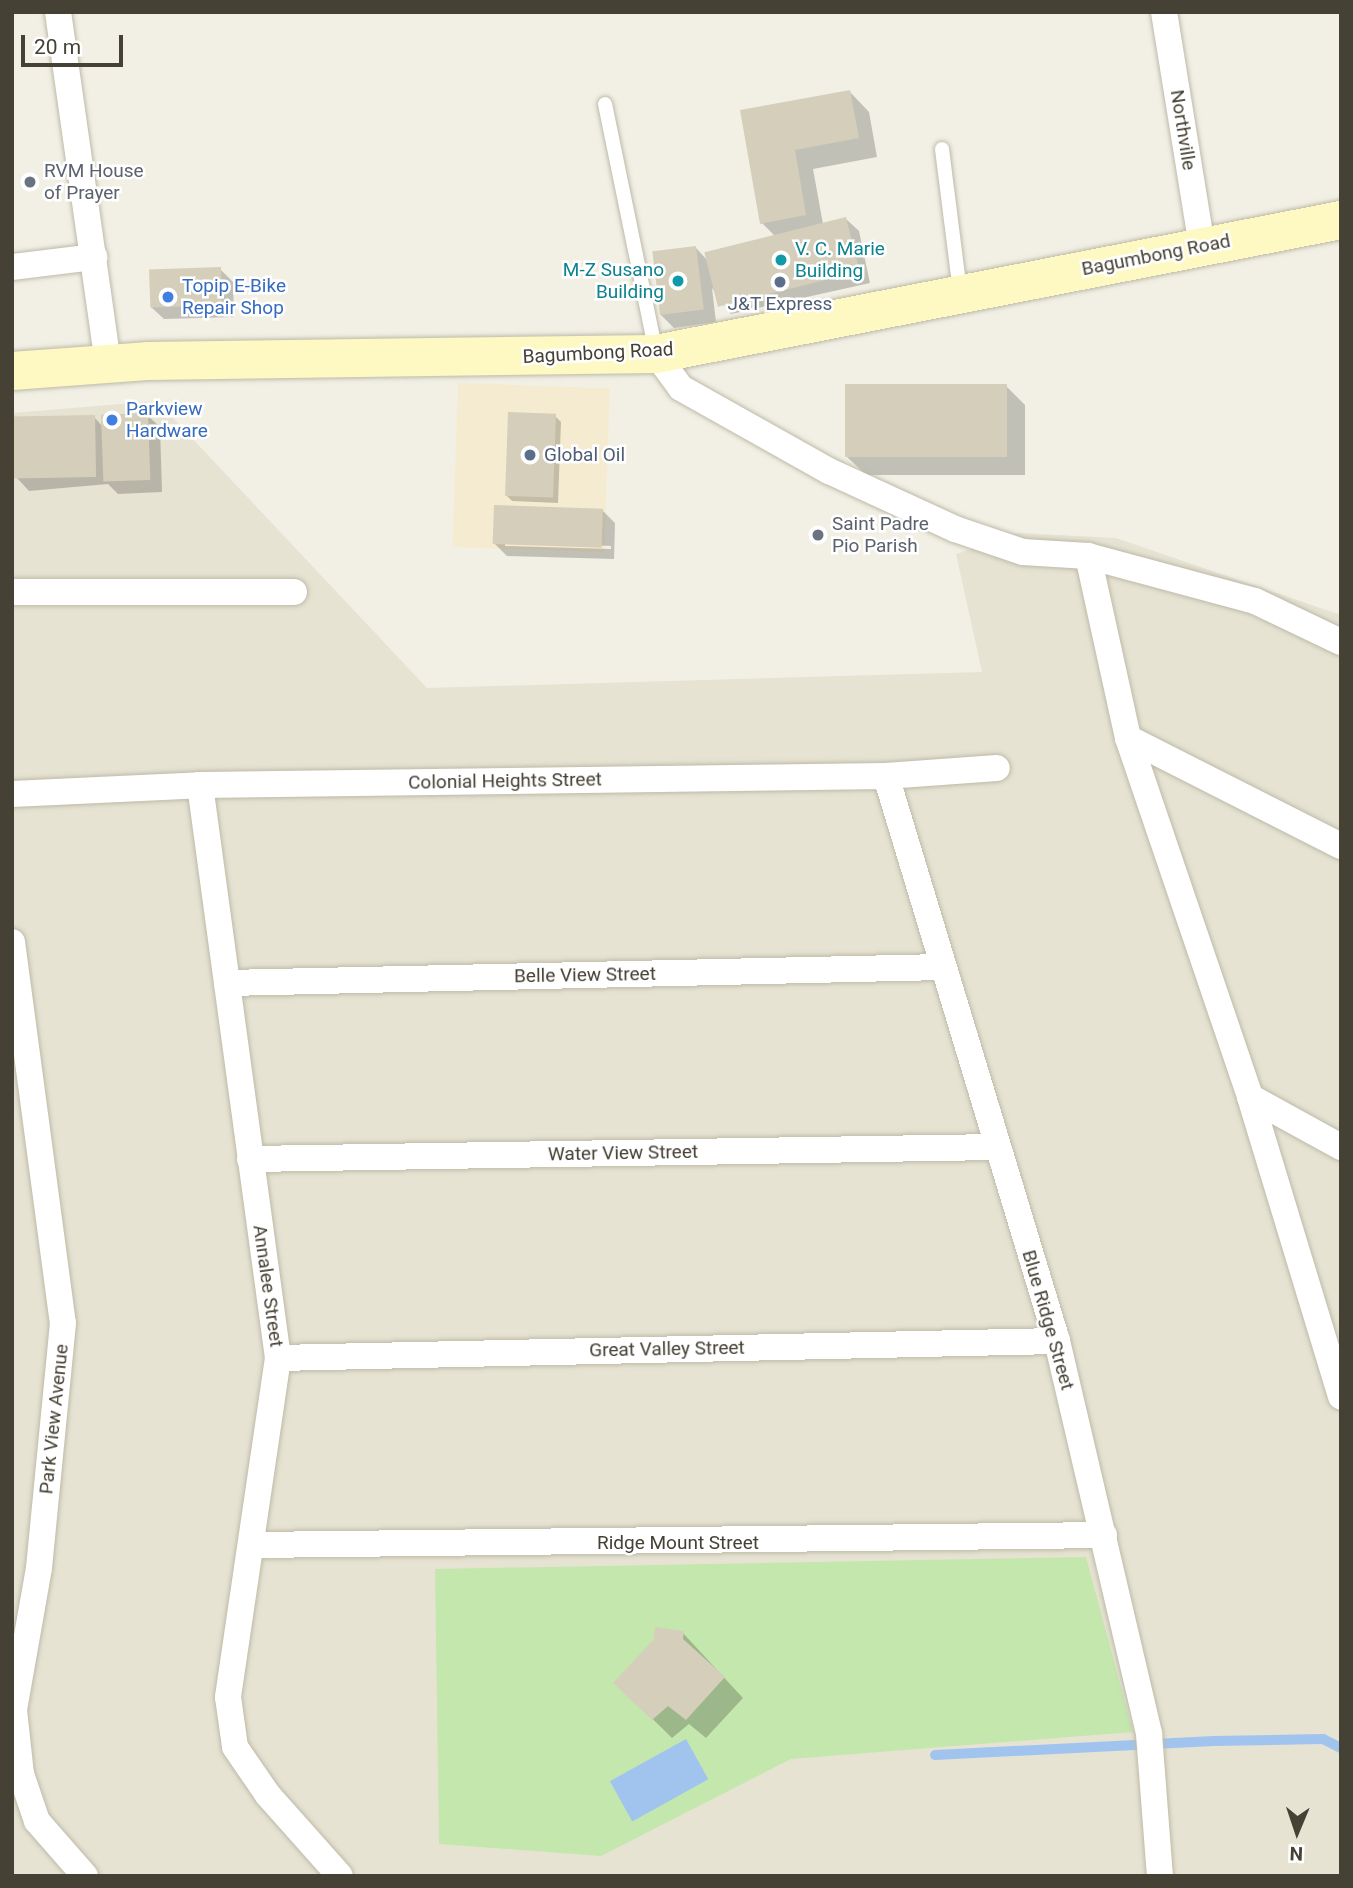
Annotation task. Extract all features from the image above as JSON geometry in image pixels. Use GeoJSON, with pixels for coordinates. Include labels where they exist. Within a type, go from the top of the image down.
{"type":"FeatureCollection","features":[{"type":"Feature","properties":{"kind":"main road","name":"Bagumbong Road"},"geometry":{"type":"LineString","coordinates":[[12,371],[108,363],[656,354],[960,292],[1341,220]]}},
{"type":"Feature","properties":{"kind":"street"},"geometry":{"type":"LineString","coordinates":[[58,12],[108,363]]}},
{"type":"Feature","properties":{"kind":"street","name":"Northville"},"geometry":{"type":"LineString","coordinates":[[1164,12],[1202,247]]}},
{"type":"Feature","properties":{"kind":"street"},"geometry":{"type":"LineString","coordinates":[[12,267],[94,257]]}},
{"type":"Feature","properties":{"kind":"street"},"geometry":{"type":"LineString","coordinates":[[656,354],[681,388],[829,471],[955,529],[1023,552],[1088,556],[1255,601],[1341,642]]}},
{"type":"Feature","properties":{"kind":"street"},"geometry":{"type":"LineString","coordinates":[[1088,556],[1128,738],[1250,1097],[1341,1397]]}},
{"type":"Feature","properties":{"kind":"street"},"geometry":{"type":"LineString","coordinates":[[12,592],[294,592]]}},
{"type":"Feature","properties":{"kind":"street"},"geometry":{"type":"LineString","coordinates":[[1128,738],[1341,846]]}},
{"type":"Feature","properties":{"kind":"street","name":"Colonial Heights Street"},"geometry":{"type":"LineString","coordinates":[[12,794],[200,785],[886,776],[997,768]]}},
{"type":"Feature","properties":{"kind":"street","name":"Blue Ridge Street"},"geometry":{"type":"LineString","coordinates":[[886,776],[995,1147],[1057,1341],[1149,1734],[1160,1876]]}},
{"type":"Feature","properties":{"kind":"street","name":"Annalee Street"},"geometry":{"type":"LineString","coordinates":[[200,785],[278,1358],[228,1697],[235,1747],[268,1795],[340,1876]]}},
{"type":"Feature","properties":{"kind":"street","name":"Park View Avenue"},"geometry":{"type":"LineString","coordinates":[[12,943],[64,1323],[38,1568],[14,1710],[21,1774],[37,1821],[85,1876]]}},
{"type":"Feature","properties":{"kind":"street","name":"Belle View Street"},"geometry":{"type":"LineString","coordinates":[[227,983],[942,967]]}},
{"type":"Feature","properties":{"kind":"street"},"geometry":{"type":"LineString","coordinates":[[1250,1097],[1341,1147]]}},
{"type":"Feature","properties":{"kind":"street","name":"Water View Street"},"geometry":{"type":"LineString","coordinates":[[250,1159],[995,1147]]}},
{"type":"Feature","properties":{"kind":"street","name":"Great Valley Street"},"geometry":{"type":"LineString","coordinates":[[278,1358],[1057,1341]]}},
{"type":"Feature","properties":{"kind":"street","name":"Ridge Mount Street"},"geometry":{"type":"LineString","coordinates":[[252,1545],[1104,1535]]}},
{"type":"Feature","properties":{"kind":"lane"},"geometry":{"type":"LineString","coordinates":[[605,104],[656,354]]}},
{"type":"Feature","properties":{"kind":"lane"},"geometry":{"type":"LineString","coordinates":[[942,149],[960,292]]}},
{"type":"Feature","properties":{"kind":"shaded area"},"geometry":{"type":"Polygon","coordinates":[[[458,383],[610,388],[604,552],[452,547],[458,383]]]}},
{"type":"Feature","properties":{"kind":"shaded area"},"geometry":{"type":"Polygon","coordinates":[[[157,401],[427,688],[982,672],[956,554],[1018,533],[1116,538],[1341,615],[1341,1876],[12,1876],[12,413],[157,401]]]}},
{"type":"Feature","properties":{"kind":"green space"},"geometry":{"type":"Polygon","coordinates":[[[1086,1557],[1133,1732],[791,1759],[601,1856],[439,1844],[435,1569],[1086,1557]]]}},
{"type":"Feature","properties":{"kind":"water"},"geometry":{"type":"Polygon","coordinates":[[[686,1739],[708,1779],[632,1821],[610,1781],[686,1739]]]}},
{"type":"Feature","properties":{"kind":"building"},"geometry":{"type":"Polygon","coordinates":[[[850,90],[859,138],[795,150],[806,215],[760,224],[740,110],[850,90]]]}},
{"type":"Feature","properties":{"kind":"building","name":"V. C. Marie Building"},"geometry":{"type":"Polygon","coordinates":[[[846,217],[860,271],[718,307],[704,252],[846,217]]]}},
{"type":"Feature","properties":{"kind":"building","name":"M-Z Susano Building"},"geometry":{"type":"Polygon","coordinates":[[[696,246],[704,310],[660,315],[652,251],[696,246]]]}},
{"type":"Feature","properties":{"kind":"building"},"geometry":{"type":"Polygon","coordinates":[[[221,267],[222,305],[150,307],[149,270],[221,267]]]}},
{"type":"Feature","properties":{"kind":"building"},"geometry":{"type":"Polygon","coordinates":[[[845,384],[1007,384],[1007,457],[845,457],[845,384]]]}},
{"type":"Feature","properties":{"kind":"building","name":"Global Oil"},"geometry":{"type":"Polygon","coordinates":[[[508,412],[556,414],[553,498],[505,496],[508,412]]]}},
{"type":"Feature","properties":{"kind":"building"},"geometry":{"type":"Polygon","coordinates":[[[148,413],[150,480],[103,482],[101,415],[148,413]]]}},
{"type":"Feature","properties":{"kind":"building"},"geometry":{"type":"Polygon","coordinates":[[[95,415],[96,477],[14,478],[13,416],[95,415]]]}},
{"type":"Feature","properties":{"kind":"building"},"geometry":{"type":"Polygon","coordinates":[[[494,505],[603,509],[602,548],[493,544],[494,505]]]}},
{"type":"Feature","properties":{"kind":"building"},"geometry":{"type":"Polygon","coordinates":[[[655,1627],[684,1631],[683,1639],[725,1677],[686,1720],[668,1706],[652,1720],[613,1683],[654,1639],[655,1627]]]}},
{"type":"Feature","properties":{"kind":"waterway"},"geometry":{"type":"LineString","coordinates":[[935,1755],[1214,1741],[1323,1739],[1341,1748]]}},
{"type":"Feature","properties":{"kind":"place","name":"RVM House of Prayer"},"geometry":{"type":"Point","coordinates":[30,182]}},
{"type":"Feature","properties":{"kind":"place","name":"V. C. Marie Building"},"geometry":{"type":"Point","coordinates":[781,260]}},
{"type":"Feature","properties":{"kind":"place","name":"M-Z Susano Building"},"geometry":{"type":"Point","coordinates":[678,281]}},
{"type":"Feature","properties":{"kind":"place","name":"J&T Express"},"geometry":{"type":"Point","coordinates":[780,282]}},
{"type":"Feature","properties":{"kind":"place","name":"Topip E-Bike Repair Shop"},"geometry":{"type":"Point","coordinates":[168,297]}},
{"type":"Feature","properties":{"kind":"place","name":"Parkview Hardware"},"geometry":{"type":"Point","coordinates":[112,420]}},
{"type":"Feature","properties":{"kind":"place","name":"Global Oil"},"geometry":{"type":"Point","coordinates":[530,455]}},
{"type":"Feature","properties":{"kind":"place","name":"Saint Padre Pio Parish"},"geometry":{"type":"Point","coordinates":[818,535]}}]}
